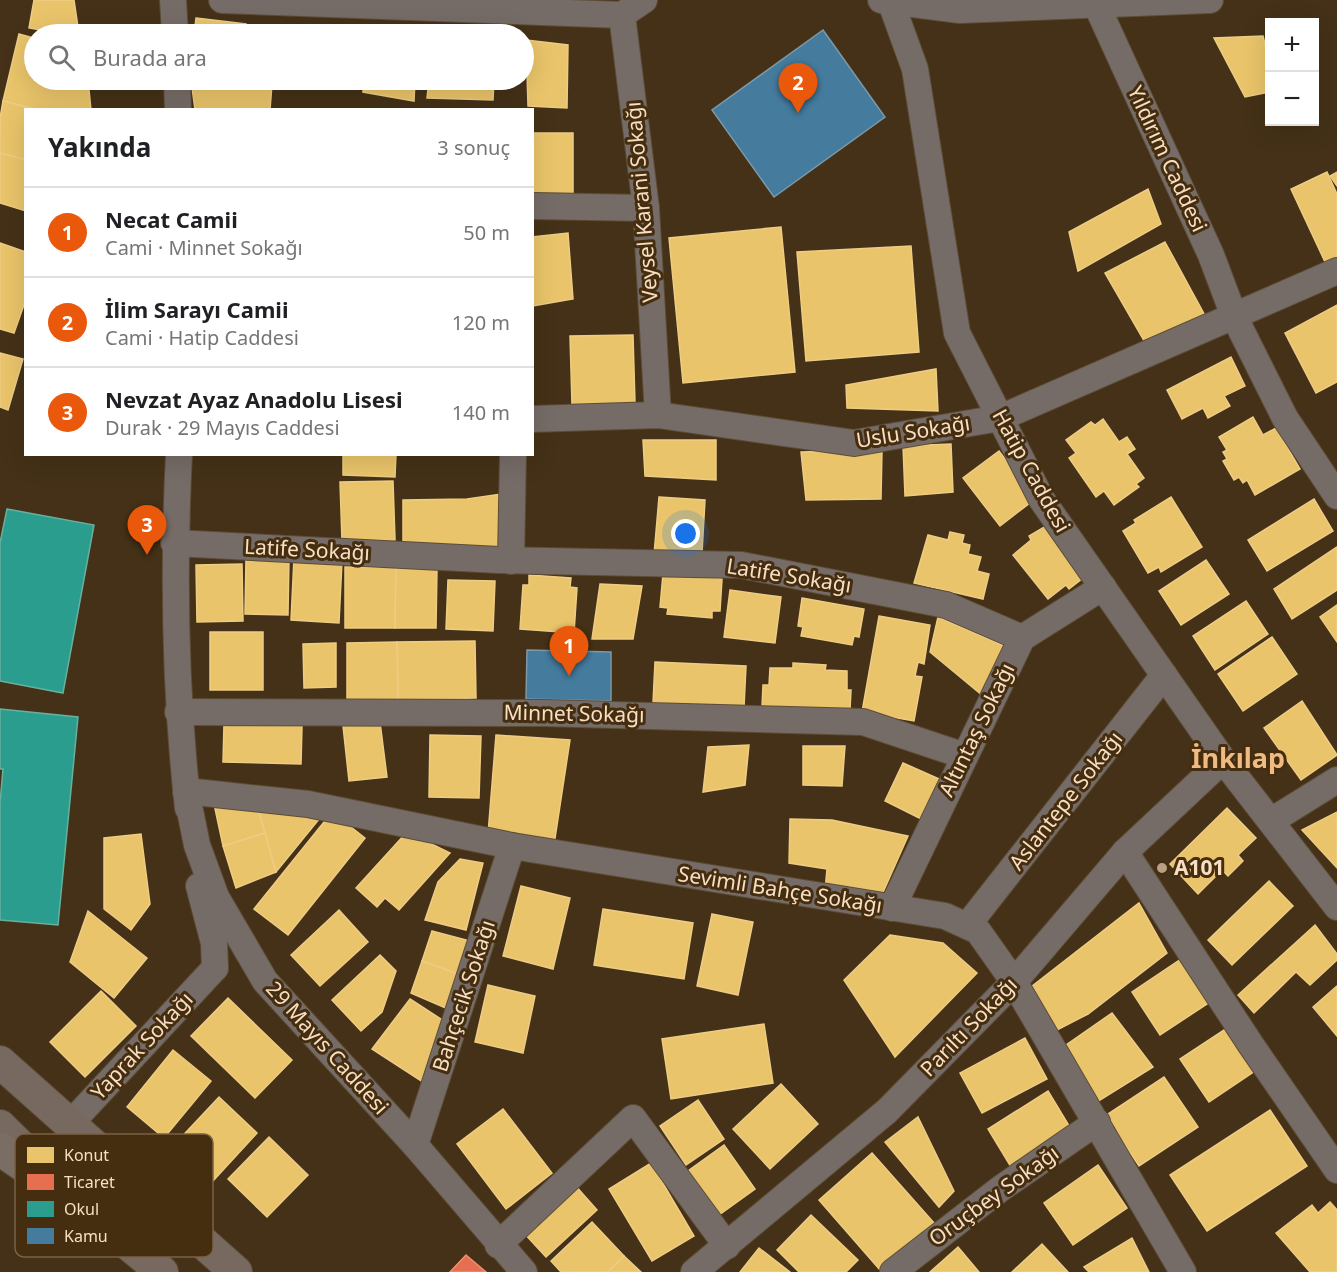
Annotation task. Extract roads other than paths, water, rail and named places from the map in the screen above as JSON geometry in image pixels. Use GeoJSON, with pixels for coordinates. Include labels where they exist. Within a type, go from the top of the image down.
{"type":"FeatureCollection","features":[{"type":"Feature","properties":{"kind":"highway"},"geometry":{"type":"LineString","coordinates":[[0,1149],[15,1159]]}},
{"type":"Feature","properties":{"kind":"main road"},"geometry":{"type":"LineString","coordinates":[[0,1062],[79,1134]]}},
{"type":"Feature","properties":{"kind":"main road"},"geometry":{"type":"LineString","coordinates":[[0,1126],[15,1141]]}},
{"type":"Feature","properties":{"kind":"main road"},"geometry":{"type":"LineString","coordinates":[[213,1252],[236,1272]]}},
{"type":"Feature","properties":{"kind":"main road"},"geometry":{"type":"LineString","coordinates":[[144,1257],[162,1272]]}},
{"type":"Feature","properties":{"kind":"street"},"geometry":{"type":"LineString","coordinates":[[173,0],[174,24]]}},
{"type":"Feature","properties":{"kind":"street"},"geometry":{"type":"LineString","coordinates":[[222,0],[617,8],[644,0]]}},
{"type":"Feature","properties":{"kind":"street"},"geometry":{"type":"LineString","coordinates":[[887,1],[960,10],[1210,0]]}},
{"type":"Feature","properties":{"kind":"street","name":"Hatip Caddesi"},"geometry":{"type":"LineString","coordinates":[[887,1],[915,69],[957,333],[1042,500],[1223,760],[1337,907]]}},
{"type":"Feature","properties":{"kind":"street","name":"Yıldırım Caddesi"},"geometry":{"type":"LineString","coordinates":[[1096,4],[1211,255],[1234,316],[1285,418],[1337,496]]}},
{"type":"Feature","properties":{"kind":"street","name":"Veysel Karani Sokağı"},"geometry":{"type":"LineString","coordinates":[[617,8],[646,208],[658,415]]}},
{"type":"Feature","properties":{"kind":"street"},"geometry":{"type":"LineString","coordinates":[[177,90],[178,108]]}},
{"type":"Feature","properties":{"kind":"street"},"geometry":{"type":"LineString","coordinates":[[534,206],[646,208]]}},
{"type":"Feature","properties":{"kind":"street","name":"Uslu Sokağı"},"geometry":{"type":"LineString","coordinates":[[534,419],[658,415],[854,443],[1000,418],[1337,271]]}},
{"type":"Feature","properties":{"kind":"street","name":"29 Mayıs Caddesi"},"geometry":{"type":"LineString","coordinates":[[179,456],[174,543],[178,712],[196,874],[214,943],[215,968]]}},
{"type":"Feature","properties":{"kind":"street"},"geometry":{"type":"LineString","coordinates":[[511,561],[513,456]]}},
{"type":"Feature","properties":{"kind":"street","name":"Latife Sokağı"},"geometry":{"type":"LineString","coordinates":[[174,543],[511,561],[741,565],[946,605],[1022,638]]}},
{"type":"Feature","properties":{"kind":"street","name":"Altıntaş Sokağı"},"geometry":{"type":"LineString","coordinates":[[892,908],[1022,638],[1103,587]]}},
{"type":"Feature","properties":{"kind":"street","name":"Aslantepe Sokağı"},"geometry":{"type":"LineString","coordinates":[[967,926],[1164,675]]}},
{"type":"Feature","properties":{"kind":"street","name":"Minnet Sokağı"},"geometry":{"type":"LineString","coordinates":[[178,712],[543,713],[863,722],[965,756]]}},
{"type":"Feature","properties":{"kind":"street","name":"Parıltı Sokağı"},"geometry":{"type":"LineString","coordinates":[[694,1272],[887,1111],[1014,982],[1125,852],[1223,760]]}},
{"type":"Feature","properties":{"kind":"street"},"geometry":{"type":"LineString","coordinates":[[1271,821],[1337,780]]}},
{"type":"Feature","properties":{"kind":"street","name":"29 Mayıs Caddesi"},"geometry":{"type":"LineString","coordinates":[[186,791],[197,845],[216,897],[265,981],[415,1145],[498,1245],[524,1272]]}},
{"type":"Feature","properties":{"kind":"street","name":"Sevimli Bahçe Sokağı"},"geometry":{"type":"LineString","coordinates":[[186,791],[308,804],[512,846],[945,916],[978,931],[1014,982],[1183,1272]]}},
{"type":"Feature","properties":{"kind":"street","name":"Bahçecik Sokağı"},"geometry":{"type":"LineString","coordinates":[[415,1145],[512,846]]}},
{"type":"Feature","properties":{"kind":"street"},"geometry":{"type":"LineString","coordinates":[[1125,852],[1333,1154]]}},
{"type":"Feature","properties":{"kind":"street"},"geometry":{"type":"LineString","coordinates":[[215,968],[227,965],[245,967],[265,981]]}},
{"type":"Feature","properties":{"kind":"street","name":"Yaprak Sokağı"},"geometry":{"type":"LineString","coordinates":[[69,1125],[215,968]]}},
{"type":"Feature","properties":{"kind":"street"},"geometry":{"type":"LineString","coordinates":[[498,1245],[633,1118],[727,1246]]}},
{"type":"Feature","properties":{"kind":"street","name":"Oruçbey Sokağı"},"geometry":{"type":"LineString","coordinates":[[892,1272],[1000,1189],[1097,1122]]}},
{"type":"Feature","properties":{"kind":"place","name":"İlim Sarayı Camii"},"geometry":{"type":"Point","coordinates":[798,113]}},
{"type":"Feature","properties":{"kind":"place","name":"Nevzat Ayaz Anadolu Lisesi"},"geometry":{"type":"Point","coordinates":[147,555]}},
{"type":"Feature","properties":{"kind":"place","name":"Necat Camii"},"geometry":{"type":"Point","coordinates":[569,676]}},
{"type":"Feature","properties":{"kind":"place","name":"A101"},"geometry":{"type":"Point","coordinates":[1162,868]}},
{"type":"Feature","properties":{"kind":"district","name":"İnkılap"},"geometry":{"type":"Point","coordinates":[1238,759]}}]}
